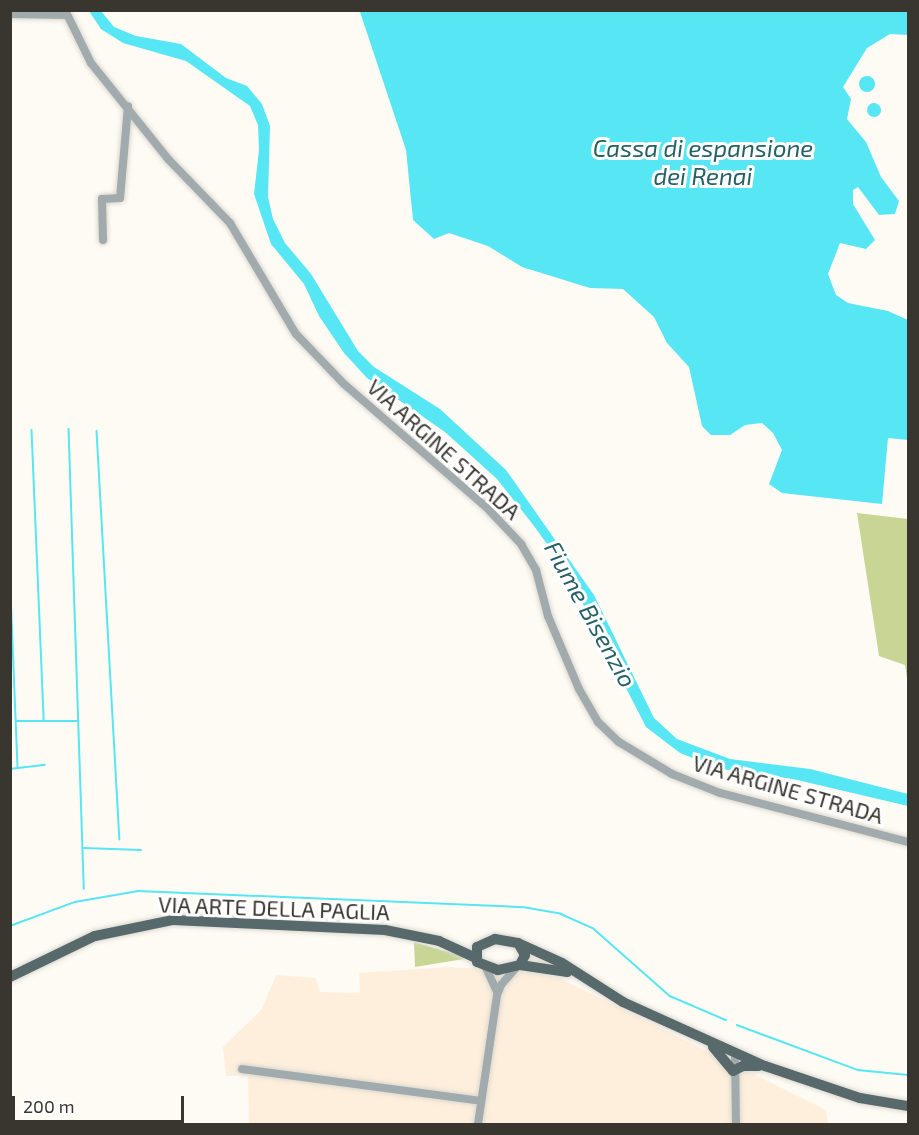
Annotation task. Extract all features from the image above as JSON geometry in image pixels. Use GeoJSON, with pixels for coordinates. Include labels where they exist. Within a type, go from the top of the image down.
{"type":"FeatureCollection","features":[{"type":"Feature","properties":{"kind":"main road","name":"VIA ARTE DELLA PAGLIA"},"geometry":{"type":"LineString","coordinates":[[10,977],[95,936],[166,921],[370,929],[439,941],[482,942],[504,939],[562,963],[623,1002],[765,1066],[860,1098],[909,1106]]}},
{"type":"Feature","properties":{"kind":"main road","name":"VIA ARTE DELLA PAGLIA"},"geometry":{"type":"LineString","coordinates":[[439,941],[476,958],[486,968],[555,967],[592,983]]}},
{"type":"Feature","properties":{"kind":"main road"},"geometry":{"type":"LineString","coordinates":[[476,958],[477,947],[482,942]]}},
{"type":"Feature","properties":{"kind":"main road"},"geometry":{"type":"LineString","coordinates":[[518,943],[525,955],[518,966]]}},
{"type":"Feature","properties":{"kind":"main road"},"geometry":{"type":"LineString","coordinates":[[705,1039],[723,1056],[733,1071],[743,1066],[765,1066]]}},
{"type":"Feature","properties":{"kind":"street"},"geometry":{"type":"LineString","coordinates":[[10,14],[66,13]]}},
{"type":"Feature","properties":{"kind":"street","name":"VIA ARGINE STRADA"},"geometry":{"type":"LineString","coordinates":[[66,13],[83,50],[169,160],[230,223],[280,311],[308,349],[515,536],[536,570],[548,616],[579,689],[598,722],[618,742],[672,774],[720,793],[909,842]]}},
{"type":"Feature","properties":{"kind":"street"},"geometry":{"type":"LineString","coordinates":[[103,240],[102,199],[120,198],[128,106]]}},
{"type":"Feature","properties":{"kind":"street"},"geometry":{"type":"LineString","coordinates":[[478,1125],[497,996],[501,985],[518,966]]}},
{"type":"Feature","properties":{"kind":"street"},"geometry":{"type":"LineString","coordinates":[[486,968],[497,996]]}},
{"type":"Feature","properties":{"kind":"street"},"geometry":{"type":"LineString","coordinates":[[735,1053],[733,1071],[736,1125]]}},
{"type":"Feature","properties":{"kind":"street"},"geometry":{"type":"LineString","coordinates":[[242,1069],[482,1101]]}},
{"type":"Feature","properties":{"kind":"shaded area"},"geometry":{"type":"Polygon","coordinates":[[[449,967],[529,972],[561,979],[826,1110],[828,1124],[249,1124],[248,1075],[226,1076],[223,1047],[262,1009],[276,975],[316,978],[320,992],[360,993],[359,973],[449,967]]]}},
{"type":"Feature","properties":{"kind":"green space"},"geometry":{"type":"Polygon","coordinates":[[[857,513],[908,519],[908,685],[905,665],[879,656],[857,513]]]}},
{"type":"Feature","properties":{"kind":"green space"},"geometry":{"type":"Polygon","coordinates":[[[414,942],[462,956],[464,959],[415,967],[414,942]]]}},
{"type":"Feature","properties":{"kind":"water","name":"Fiume Bisenzio"},"geometry":{"type":"Polygon","coordinates":[[[89,11],[101,11],[114,27],[136,36],[181,44],[226,78],[247,86],[262,104],[270,126],[268,197],[273,219],[285,243],[311,274],[358,351],[374,367],[440,409],[506,470],[594,595],[654,718],[677,739],[730,759],[810,769],[908,794],[908,806],[793,779],[721,769],[680,753],[646,727],[565,569],[534,526],[497,479],[445,432],[367,378],[344,353],[319,316],[304,284],[271,244],[254,194],[259,150],[258,125],[250,106],[186,61],[123,43],[101,29],[89,11]]]}},
{"type":"Feature","properties":{"kind":"water","name":"Cassa di espansione dei Renai"},"geometry":{"type":"Polygon","coordinates":[[[908,11],[908,35],[890,34],[867,48],[843,87],[851,99],[847,119],[866,142],[881,177],[899,201],[895,214],[879,215],[858,187],[853,190],[853,204],[875,240],[866,249],[840,243],[828,274],[836,295],[848,303],[888,311],[908,320],[908,440],[888,438],[882,504],[782,493],[769,484],[782,450],[773,433],[762,423],[745,425],[730,435],[711,435],[702,426],[689,367],[667,343],[654,317],[623,289],[590,288],[522,267],[488,246],[449,233],[434,239],[413,220],[406,150],[360,12],[908,11]]]}},
{"type":"Feature","properties":{"kind":"water"},"geometry":{"type":"Polygon","coordinates":[[[867,76],[873,78],[875,84],[873,90],[867,92],[861,90],[859,84],[861,78],[867,76]]]}},
{"type":"Feature","properties":{"kind":"water"},"geometry":{"type":"Polygon","coordinates":[[[874,103],[879,105],[881,110],[879,115],[874,117],[869,115],[867,110],[869,105],[874,103]]]}},
{"type":"Feature","properties":{"kind":"waterway"},"geometry":{"type":"LineString","coordinates":[[69,429],[84,889]]}},
{"type":"Feature","properties":{"kind":"waterway"},"geometry":{"type":"LineString","coordinates":[[32,430],[44,721]]}},
{"type":"Feature","properties":{"kind":"waterway"},"geometry":{"type":"LineString","coordinates":[[97,431],[120,839]]}},
{"type":"Feature","properties":{"kind":"waterway"},"geometry":{"type":"LineString","coordinates":[[10,568],[18,768]]}},
{"type":"Feature","properties":{"kind":"waterway"},"geometry":{"type":"LineString","coordinates":[[17,721],[78,721]]}},
{"type":"Feature","properties":{"kind":"waterway"},"geometry":{"type":"LineString","coordinates":[[10,769],[45,765]]}},
{"type":"Feature","properties":{"kind":"waterway"},"geometry":{"type":"LineString","coordinates":[[84,848],[141,850]]}},
{"type":"Feature","properties":{"kind":"waterway"},"geometry":{"type":"LineString","coordinates":[[10,926],[75,902],[138,891],[523,907],[561,914],[593,928],[670,996],[726,1020]]}},
{"type":"Feature","properties":{"kind":"waterway"},"geometry":{"type":"LineString","coordinates":[[737,1025],[858,1070],[908,1075]]}}]}
